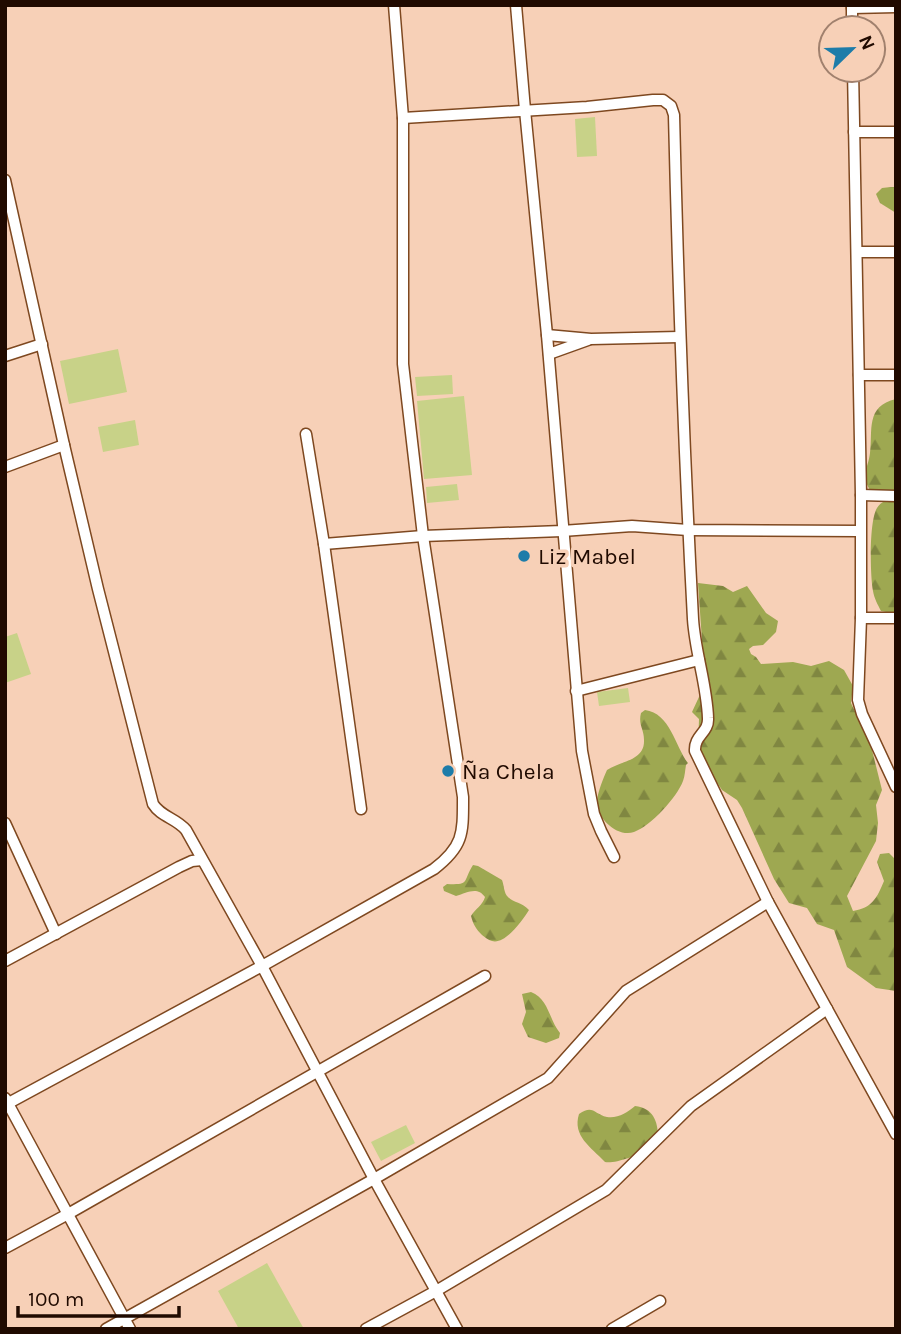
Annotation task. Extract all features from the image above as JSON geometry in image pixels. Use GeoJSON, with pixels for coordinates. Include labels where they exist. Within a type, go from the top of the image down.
{"type":"FeatureCollection","features":[{"type":"Feature","properties":{"kind":"street"},"geometry":{"type":"LineString","coordinates":[[128,1324],[6,1102],[261,966],[434,869],[451,856],[460,838],[463,797],[424,536],[404,364],[403,118],[394,5]]}},
{"type":"Feature","properties":{"kind":"street"},"geometry":{"type":"LineString","coordinates":[[516,5],[549,354],[582,751],[594,814],[614,857]]}},
{"type":"Feature","properties":{"kind":"street"},"geometry":{"type":"LineString","coordinates":[[852,7],[896,7]]}},
{"type":"Feature","properties":{"kind":"street"},"geometry":{"type":"LineString","coordinates":[[853,84],[861,495],[858,701],[896,787]]}},
{"type":"Feature","properties":{"kind":"street"},"geometry":{"type":"LineString","coordinates":[[403,118],[587,107],[653,100],[663,100],[671,106],[674,115],[688,530],[694,627],[709,721],[705,731],[696,740],[695,751],[768,902],[827,1009],[892,1116],[896,1133]]}},
{"type":"Feature","properties":{"kind":"street"},"geometry":{"type":"LineString","coordinates":[[854,132],[896,132]]}},
{"type":"Feature","properties":{"kind":"street"},"geometry":{"type":"LineString","coordinates":[[5,180],[64,445],[153,804],[158,812],[175,820],[186,830],[457,1329]]}},
{"type":"Feature","properties":{"kind":"street"},"geometry":{"type":"LineString","coordinates":[[856,252],[896,252]]}},
{"type":"Feature","properties":{"kind":"street"},"geometry":{"type":"LineString","coordinates":[[547,335],[591,339],[680,337]]}},
{"type":"Feature","properties":{"kind":"street"},"geometry":{"type":"LineString","coordinates":[[549,354],[591,339]]}},
{"type":"Feature","properties":{"kind":"street"},"geometry":{"type":"LineString","coordinates":[[5,356],[42,344]]}},
{"type":"Feature","properties":{"kind":"street"},"geometry":{"type":"LineString","coordinates":[[859,375],[896,375]]}},
{"type":"Feature","properties":{"kind":"street"},"geometry":{"type":"LineString","coordinates":[[306,434],[361,809]]}},
{"type":"Feature","properties":{"kind":"street"},"geometry":{"type":"LineString","coordinates":[[5,467],[64,445]]}},
{"type":"Feature","properties":{"kind":"street"},"geometry":{"type":"LineString","coordinates":[[861,495],[896,496]]}},
{"type":"Feature","properties":{"kind":"street"},"geometry":{"type":"LineString","coordinates":[[324,544],[424,536],[632,526],[688,530],[860,531]]}},
{"type":"Feature","properties":{"kind":"street"},"geometry":{"type":"LineString","coordinates":[[861,618],[896,618]]}},
{"type":"Feature","properties":{"kind":"street"},"geometry":{"type":"LineString","coordinates":[[576,691],[699,660]]}},
{"type":"Feature","properties":{"kind":"street"},"geometry":{"type":"LineString","coordinates":[[5,823],[56,934]]}},
{"type":"Feature","properties":{"kind":"street"},"geometry":{"type":"LineString","coordinates":[[5,961],[179,867],[202,860]]}},
{"type":"Feature","properties":{"kind":"street"},"geometry":{"type":"LineString","coordinates":[[106,1329],[128,1324],[548,1079],[626,991],[768,902]]}},
{"type":"Feature","properties":{"kind":"street"},"geometry":{"type":"LineString","coordinates":[[5,1248],[485,976]]}},
{"type":"Feature","properties":{"kind":"street"},"geometry":{"type":"LineString","coordinates":[[366,1329],[436,1291],[606,1190],[691,1106],[827,1009]]}},
{"type":"Feature","properties":{"kind":"street"},"geometry":{"type":"LineString","coordinates":[[612,1329],[660,1301]]}},
{"type":"Feature","properties":{"kind":"green space"},"geometry":{"type":"Polygon","coordinates":[[[595,117],[597,156],[577,157],[575,119],[595,117]]]}},
{"type":"Feature","properties":{"kind":"green space"},"geometry":{"type":"Polygon","coordinates":[[[896,187],[896,213],[880,203],[876,194],[882,188],[896,187]]]}},
{"type":"Feature","properties":{"kind":"green space"},"geometry":{"type":"Polygon","coordinates":[[[118,349],[127,392],[69,404],[60,361],[118,349]]]}},
{"type":"Feature","properties":{"kind":"green space"},"geometry":{"type":"Polygon","coordinates":[[[452,375],[453,394],[417,396],[415,377],[452,375]]]}},
{"type":"Feature","properties":{"kind":"green space"},"geometry":{"type":"Polygon","coordinates":[[[464,396],[472,475],[424,479],[417,401],[464,396]]]}},
{"type":"Feature","properties":{"kind":"green space"},"geometry":{"type":"Polygon","coordinates":[[[896,399],[896,496],[870,490],[865,475],[870,453],[872,420],[879,407],[896,399]]]}},
{"type":"Feature","properties":{"kind":"green space"},"geometry":{"type":"Polygon","coordinates":[[[135,420],[139,445],[103,452],[98,427],[135,420]]]}},
{"type":"Feature","properties":{"kind":"green space"},"geometry":{"type":"Polygon","coordinates":[[[457,484],[459,500],[427,503],[426,487],[457,484]]]}},
{"type":"Feature","properties":{"kind":"green space"},"geometry":{"type":"Polygon","coordinates":[[[896,498],[896,614],[881,611],[877,604],[873,591],[871,536],[877,508],[883,502],[896,498]]]}},
{"type":"Feature","properties":{"kind":"green space"},"geometry":{"type":"Polygon","coordinates":[[[698,583],[723,586],[733,592],[747,586],[766,613],[778,621],[776,632],[763,645],[749,649],[761,664],[793,662],[811,666],[829,661],[844,670],[853,686],[851,703],[871,746],[882,790],[876,805],[876,841],[847,896],[853,911],[869,905],[884,881],[877,862],[880,854],[889,853],[895,859],[896,991],[876,988],[847,967],[834,930],[817,924],[807,908],[789,903],[774,879],[742,808],[737,800],[722,790],[706,766],[698,749],[699,719],[692,712],[705,684],[698,583]]]}},
{"type":"Feature","properties":{"kind":"green space"},"geometry":{"type":"Polygon","coordinates":[[[17,633],[31,674],[5,683],[5,637],[17,633]]]}},
{"type":"Feature","properties":{"kind":"green space"},"geometry":{"type":"Polygon","coordinates":[[[628,688],[630,702],[599,706],[597,692],[628,688]]]}},
{"type":"Feature","properties":{"kind":"green space"},"geometry":{"type":"Polygon","coordinates":[[[645,710],[653,712],[666,724],[688,763],[680,788],[663,810],[641,829],[621,832],[604,820],[597,801],[607,770],[636,756],[643,747],[640,717],[645,710]]]}},
{"type":"Feature","properties":{"kind":"green space"},"geometry":{"type":"Polygon","coordinates":[[[473,865],[502,880],[507,896],[529,910],[513,931],[497,941],[491,941],[482,935],[471,916],[484,900],[482,894],[472,891],[456,896],[444,891],[443,887],[447,884],[463,883],[473,865]]]}},
{"type":"Feature","properties":{"kind":"green space"},"geometry":{"type":"Polygon","coordinates":[[[531,992],[542,1000],[560,1033],[559,1038],[546,1043],[528,1037],[522,1024],[526,1012],[522,994],[531,992]]]}},
{"type":"Feature","properties":{"kind":"green space"},"geometry":{"type":"Polygon","coordinates":[[[635,1106],[646,1109],[653,1116],[658,1137],[637,1155],[620,1161],[605,1162],[580,1135],[579,1114],[591,1110],[607,1117],[615,1117],[635,1106]]]}},
{"type":"Feature","properties":{"kind":"green space"},"geometry":{"type":"Polygon","coordinates":[[[406,1125],[415,1143],[381,1161],[371,1142],[406,1125]]]}},
{"type":"Feature","properties":{"kind":"green space"},"geometry":{"type":"Polygon","coordinates":[[[267,1263],[304,1329],[239,1329],[218,1291],[267,1263]]]}},
{"type":"Feature","properties":{"kind":"place","name":"Liz Mabel"},"geometry":{"type":"Point","coordinates":[524,556]}},
{"type":"Feature","properties":{"kind":"place","name":"Ña Chela"},"geometry":{"type":"Point","coordinates":[448,771]}}]}
